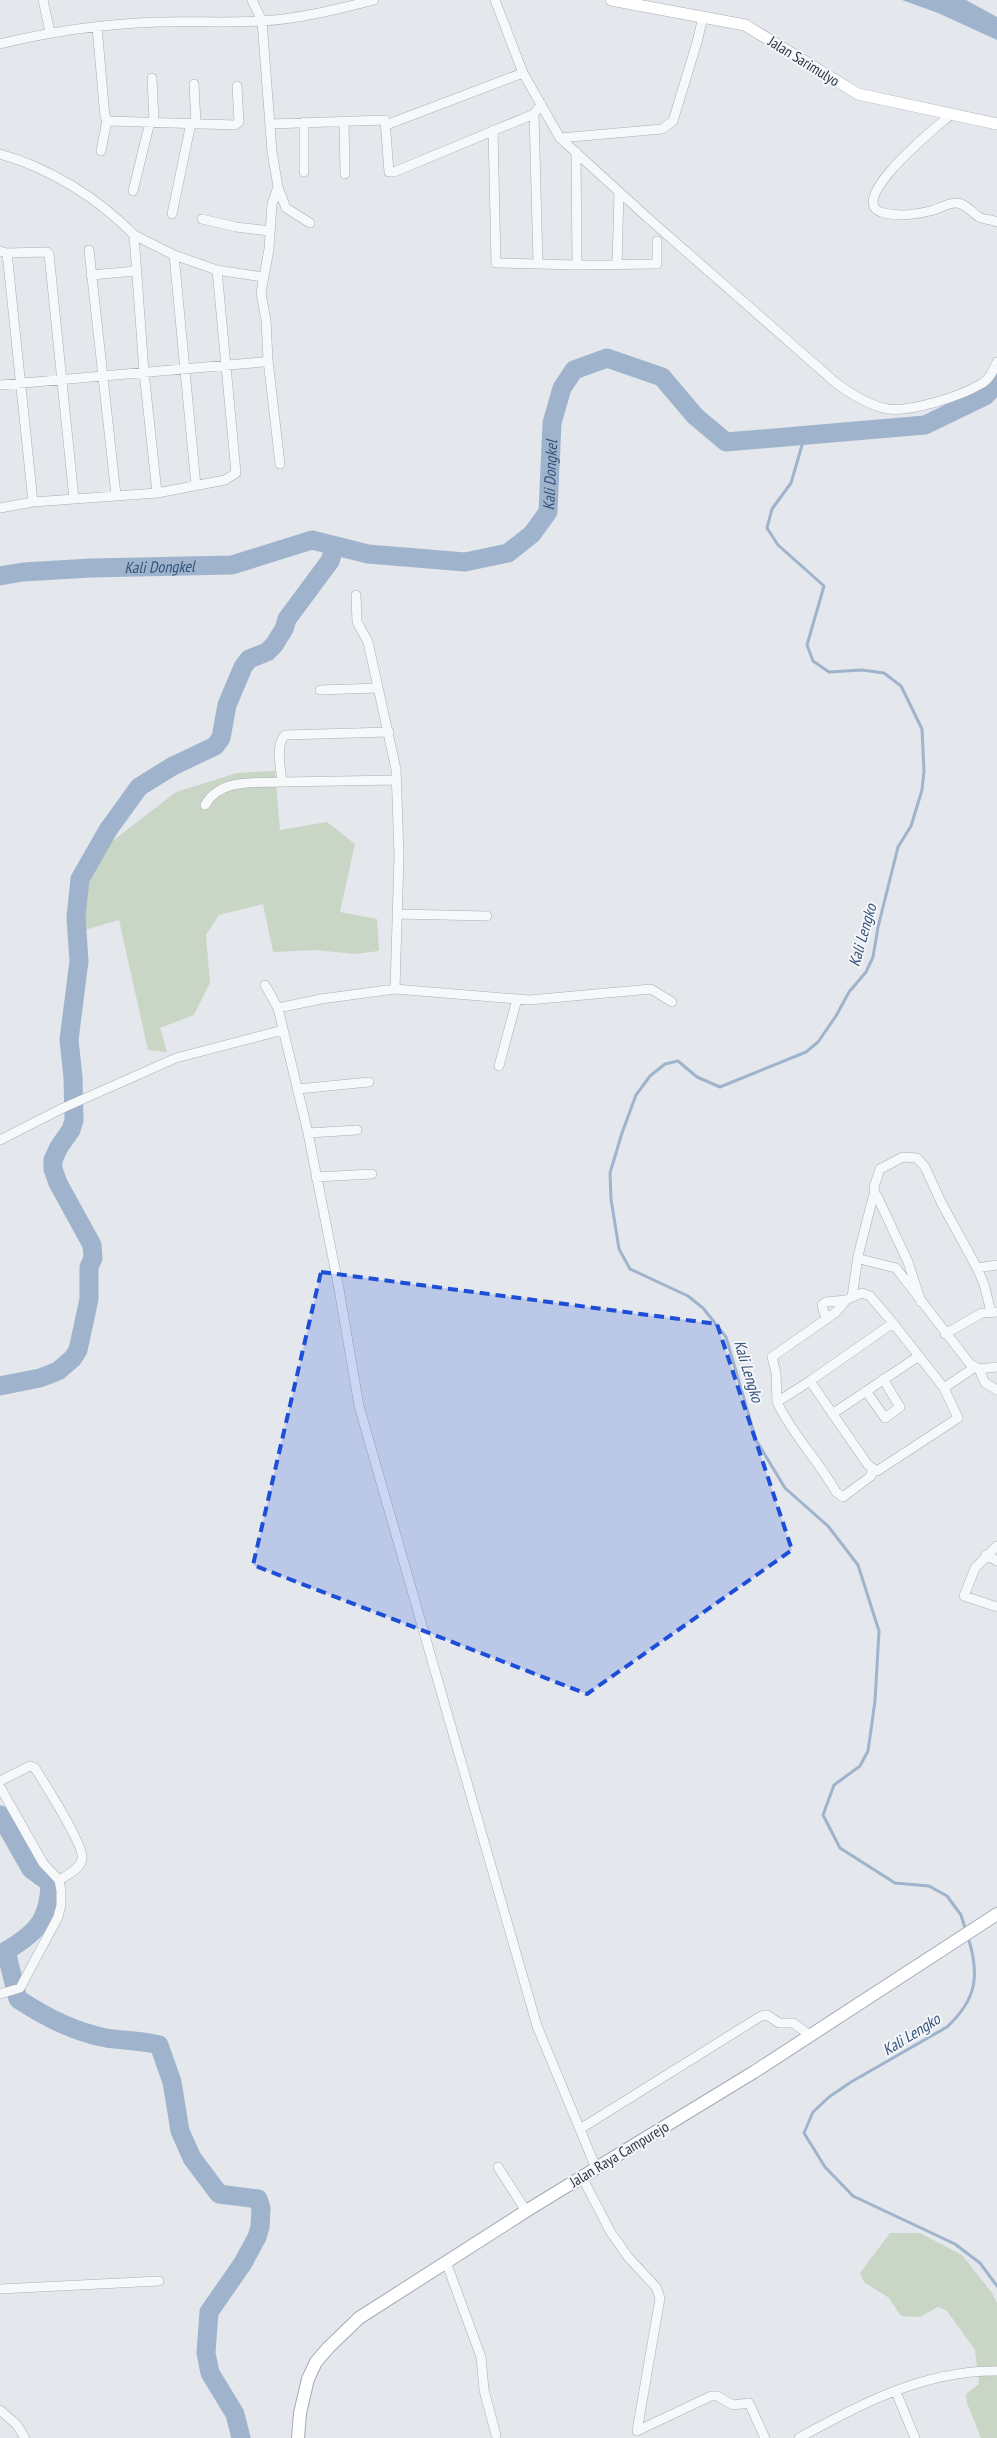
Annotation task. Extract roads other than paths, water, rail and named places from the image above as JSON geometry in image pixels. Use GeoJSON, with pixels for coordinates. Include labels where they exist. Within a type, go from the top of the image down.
{"type":"FeatureCollection","features":[{"type":"Feature","properties":{"kind":"main road","name":"Jalan Raya Campurejo"},"geometry":{"type":"LineString","coordinates":[[298,2438],[300,2413],[308,2379],[316,2362],[359,2318],[526,2211],[754,2072],[997,1914]]}},
{"type":"Feature","properties":{"kind":"street"},"geometry":{"type":"LineString","coordinates":[[43,0],[50,32]]}},
{"type":"Feature","properties":{"kind":"street"},"geometry":{"type":"LineString","coordinates":[[252,0],[262,21],[270,124],[278,187],[286,208],[310,223]]}},
{"type":"Feature","properties":{"kind":"street"},"geometry":{"type":"LineString","coordinates":[[0,44],[50,32],[97,26],[158,22],[262,21],[299,16],[374,0]]}},
{"type":"Feature","properties":{"kind":"street"},"geometry":{"type":"LineString","coordinates":[[495,0],[523,73],[560,138],[618,192],[822,372],[851,394],[881,407],[902,409],[946,398],[981,384],[992,374],[997,362]]}},
{"type":"Feature","properties":{"kind":"street","name":"Jalan Sarimulyo"},"geometry":{"type":"LineString","coordinates":[[611,0],[703,17],[751,29],[858,94],[997,124]]}},
{"type":"Feature","properties":{"kind":"street"},"geometry":{"type":"LineString","coordinates":[[560,138],[667,127],[673,121],[686,82],[703,17]]}},
{"type":"Feature","properties":{"kind":"street"},"geometry":{"type":"LineString","coordinates":[[97,26],[105,117],[107,120],[101,152]]}},
{"type":"Feature","properties":{"kind":"street"},"geometry":{"type":"LineString","coordinates":[[386,125],[523,73]]}},
{"type":"Feature","properties":{"kind":"street"},"geometry":{"type":"LineString","coordinates":[[133,191],[152,122],[152,78]]}},
{"type":"Feature","properties":{"kind":"street"},"geometry":{"type":"LineString","coordinates":[[172,214],[194,124],[194,84]]}},
{"type":"Feature","properties":{"kind":"street"},"geometry":{"type":"LineString","coordinates":[[107,120],[238,124],[237,86]]}},
{"type":"Feature","properties":{"kind":"street"},"geometry":{"type":"LineString","coordinates":[[270,124],[385,120],[389,172],[394,172],[534,114],[541,104]]}},
{"type":"Feature","properties":{"kind":"street"},"geometry":{"type":"LineString","coordinates":[[534,114],[538,264]]}},
{"type":"Feature","properties":{"kind":"street"},"geometry":{"type":"LineString","coordinates":[[950,115],[909,152],[878,185],[873,196],[875,206],[883,213],[902,215],[921,213],[959,203],[978,217],[997,222]]}},
{"type":"Feature","properties":{"kind":"street"},"geometry":{"type":"LineString","coordinates":[[344,121],[345,174]]}},
{"type":"Feature","properties":{"kind":"street"},"geometry":{"type":"LineString","coordinates":[[304,122],[304,172]]}},
{"type":"Feature","properties":{"kind":"street"},"geometry":{"type":"LineString","coordinates":[[493,130],[496,263],[577,266],[657,264],[657,241]]}},
{"type":"Feature","properties":{"kind":"street"},"geometry":{"type":"LineString","coordinates":[[576,152],[577,266]]}},
{"type":"Feature","properties":{"kind":"street"},"geometry":{"type":"LineString","coordinates":[[0,154],[20,160],[67,183],[88,197],[134,235],[174,255],[217,270],[263,277]]}},
{"type":"Feature","properties":{"kind":"street"},"geometry":{"type":"LineString","coordinates":[[278,187],[272,204],[267,268],[263,277],[261,293],[266,320],[268,360],[280,464]]}},
{"type":"Feature","properties":{"kind":"street"},"geometry":{"type":"LineString","coordinates":[[617,265],[618,192]]}},
{"type":"Feature","properties":{"kind":"street"},"geometry":{"type":"LineString","coordinates":[[202,219],[236,227],[270,231]]}},
{"type":"Feature","properties":{"kind":"street"},"geometry":{"type":"LineString","coordinates":[[134,235],[144,372],[157,493]]}},
{"type":"Feature","properties":{"kind":"street"},"geometry":{"type":"LineString","coordinates":[[88,250],[116,495]]}},
{"type":"Feature","properties":{"kind":"street"},"geometry":{"type":"LineString","coordinates":[[33,502],[4,252],[47,252],[49,254],[74,499]]}},
{"type":"Feature","properties":{"kind":"street"},"geometry":{"type":"LineString","coordinates":[[174,255],[196,486]]}},
{"type":"Feature","properties":{"kind":"street"},"geometry":{"type":"LineString","coordinates":[[0,508],[33,502],[157,493],[225,480],[236,473],[217,270]]}},
{"type":"Feature","properties":{"kind":"street"},"geometry":{"type":"LineString","coordinates":[[91,275],[136,271]]}},
{"type":"Feature","properties":{"kind":"street"},"geometry":{"type":"LineString","coordinates":[[0,385],[268,360]]}},
{"type":"Feature","properties":{"kind":"street"},"geometry":{"type":"LineString","coordinates":[[356,595],[357,622],[368,642],[389,732],[396,780],[399,855],[395,989]]}},
{"type":"Feature","properties":{"kind":"street"},"geometry":{"type":"LineString","coordinates":[[320,690],[378,688]]}},
{"type":"Feature","properties":{"kind":"street"},"geometry":{"type":"LineString","coordinates":[[282,782],[280,747],[285,736],[389,732]]}},
{"type":"Feature","properties":{"kind":"street"},"geometry":{"type":"LineString","coordinates":[[205,805],[215,794],[232,785],[396,780]]}},
{"type":"Feature","properties":{"kind":"street"},"geometry":{"type":"LineString","coordinates":[[397,914],[487,916]]}},
{"type":"Feature","properties":{"kind":"street"},"geometry":{"type":"LineString","coordinates":[[265,985],[278,1008],[308,1133],[339,1289],[359,1406],[537,2026],[596,2168]]}},
{"type":"Feature","properties":{"kind":"street"},"geometry":{"type":"LineString","coordinates":[[278,1008],[321,999],[395,989],[536,1000],[651,989],[672,1002]]}},
{"type":"Feature","properties":{"kind":"street"},"geometry":{"type":"LineString","coordinates":[[499,1066],[517,999]]}},
{"type":"Feature","properties":{"kind":"street"},"geometry":{"type":"LineString","coordinates":[[0,1140],[63,1108],[176,1058],[283,1030]]}},
{"type":"Feature","properties":{"kind":"street"},"geometry":{"type":"LineString","coordinates":[[298,1089],[369,1082]]}},
{"type":"Feature","properties":{"kind":"street"},"geometry":{"type":"LineString","coordinates":[[308,1133],[357,1130]]}},
{"type":"Feature","properties":{"kind":"street"},"geometry":{"type":"LineString","coordinates":[[921,1302],[901,1249],[877,1196],[875,1196],[874,1187],[880,1169],[903,1157],[917,1158],[925,1167],[941,1202],[977,1268],[994,1312],[982,1313],[945,1334]]}},
{"type":"Feature","properties":{"kind":"street"},"geometry":{"type":"LineString","coordinates":[[316,1177],[372,1174]]}},
{"type":"Feature","properties":{"kind":"street"},"geometry":{"type":"LineString","coordinates":[[810,1381],[872,1470],[871,1476],[843,1496],[836,1492],[800,1436],[789,1425],[778,1402],[776,1373],[772,1357],[836,1312],[849,1298],[871,1202],[875,1196]]}},
{"type":"Feature","properties":{"kind":"street"},"geometry":{"type":"LineString","coordinates":[[896,1268],[901,1249]]}},
{"type":"Feature","properties":{"kind":"street"},"geometry":{"type":"LineString","coordinates":[[858,1256],[860,1260],[896,1268],[945,1334],[977,1368],[986,1383],[997,1390]]}},
{"type":"Feature","properties":{"kind":"street"},"geometry":{"type":"LineString","coordinates":[[977,1268],[997,1265]]}},
{"type":"Feature","properties":{"kind":"street"},"geometry":{"type":"LineString","coordinates":[[829,1317],[824,1313],[822,1306],[826,1302],[849,1298],[862,1292],[870,1296],[944,1388],[958,1418],[877,1471],[872,1470]]}},
{"type":"Feature","properties":{"kind":"street"},"geometry":{"type":"LineString","coordinates":[[778,1402],[893,1323]]}},
{"type":"Feature","properties":{"kind":"street"},"geometry":{"type":"LineString","coordinates":[[832,1414],[919,1356]]}},
{"type":"Feature","properties":{"kind":"street"},"geometry":{"type":"LineString","coordinates":[[944,1388],[977,1368],[997,1367]]}},
{"type":"Feature","properties":{"kind":"street"},"geometry":{"type":"LineString","coordinates":[[866,1391],[885,1418],[900,1407],[883,1379]]}},
{"type":"Feature","properties":{"kind":"street"},"geometry":{"type":"LineString","coordinates":[[997,1546],[986,1555],[976,1568],[964,1596],[997,1606]]}},
{"type":"Feature","properties":{"kind":"street"},"geometry":{"type":"LineString","coordinates":[[986,1555],[997,1561]]}},
{"type":"Feature","properties":{"kind":"street"},"geometry":{"type":"LineString","coordinates":[[0,1781],[30,1766],[35,1768],[61,1810],[82,1852],[82,1860],[78,1867],[59,1880]]}},
{"type":"Feature","properties":{"kind":"street"},"geometry":{"type":"LineString","coordinates":[[0,1787],[43,1862],[59,1880],[61,1904],[58,1917],[20,1988],[3,1993]]}},
{"type":"Feature","properties":{"kind":"street"},"geometry":{"type":"LineString","coordinates":[[580,2129],[761,2016],[767,2015],[779,2023],[793,2023],[810,2035]]}},
{"type":"Feature","properties":{"kind":"street"},"geometry":{"type":"LineString","coordinates":[[498,2167],[526,2211]]}},
{"type":"Feature","properties":{"kind":"street"},"geometry":{"type":"LineString","coordinates":[[582,2177],[610,2231],[628,2257],[656,2287],[660,2298],[637,2434]]}},
{"type":"Feature","properties":{"kind":"street"},"geometry":{"type":"LineString","coordinates":[[446,2262],[481,2357],[484,2390],[496,2435]]}},
{"type":"Feature","properties":{"kind":"street"},"geometry":{"type":"LineString","coordinates":[[0,2289],[159,2282]]}},
{"type":"Feature","properties":{"kind":"street"},"geometry":{"type":"LineString","coordinates":[[799,2438],[854,2408],[927,2379],[964,2372],[997,2371]]}},
{"type":"Feature","properties":{"kind":"street"},"geometry":{"type":"LineString","coordinates":[[896,2392],[915,2438]]}},
{"type":"Feature","properties":{"kind":"street"},"geometry":{"type":"LineString","coordinates":[[637,2434],[712,2396],[717,2396],[732,2405],[748,2403],[765,2438]]}},
{"type":"Feature","properties":{"kind":"street"},"geometry":{"type":"LineString","coordinates":[[0,2410],[16,2425],[25,2438]]}},
{"type":"Feature","properties":{"kind":"water"},"geometry":{"type":"Polygon","coordinates":[[[902,0],[966,0],[997,17],[997,40],[938,13],[902,0]]]}},
{"type":"Feature","properties":{"kind":"waterway","name":"Kali Dongkel"},"geometry":{"type":"LineString","coordinates":[[0,576],[23,572],[91,568],[232,565],[312,540],[368,554],[465,562],[508,553],[532,534],[548,512],[552,423],[562,388],[574,370],[607,358],[662,377],[695,416],[726,442],[925,425],[985,396],[997,383]]}},
{"type":"Feature","properties":{"kind":"waterway","name":"Kali Lengko"},"geometry":{"type":"LineString","coordinates":[[805,435],[791,483],[772,509],[767,528],[778,545],[824,586],[807,645],[813,661],[829,672],[862,670],[884,673],[901,686],[922,729],[924,771],[922,790],[911,826],[898,847],[878,927],[873,957],[866,972],[849,992],[836,1016],[818,1042],[806,1052],[720,1087],[697,1077],[678,1061],[665,1064],[650,1076],[636,1095],[610,1173],[611,1199],[619,1249],[630,1269],[688,1296],[703,1308],[726,1337],[756,1440],[785,1488],[828,1526],[858,1565],[879,1631],[875,1701],[868,1751],[860,1766],[834,1785],[823,1815],[840,1848],[895,1883],[929,1886],[947,1896],[961,1915],[966,1931]]}},
{"type":"Feature","properties":{"kind":"waterway"},"geometry":{"type":"LineString","coordinates":[[0,1386],[40,1378],[58,1371],[73,1358],[78,1350],[89,1299],[89,1267],[93,1258],[92,1245],[58,1183],[53,1169],[53,1160],[59,1147],[71,1130],[74,1120],[73,1077],[69,1040],[79,961],[76,917],[80,879],[108,830],[139,787],[173,766],[215,746],[221,738],[227,705],[243,667],[249,659],[267,652],[274,645],[284,629],[287,619],[330,561],[335,546]]}},
{"type":"Feature","properties":{"kind":"waterway"},"geometry":{"type":"LineString","coordinates":[[0,1815],[31,1869],[50,1883],[47,1907],[39,1924],[33,1932],[6,1951],[18,1999],[49,2018],[83,2032],[106,2038],[159,2045],[172,2082],[180,2131],[192,2158],[219,2194],[258,2199],[261,2208],[260,2227],[257,2237],[243,2263],[209,2312],[206,2353],[210,2373],[235,2414],[241,2438]]}},
{"type":"Feature","properties":{"kind":"waterway","name":"Kali Lengko"},"geometry":{"type":"LineString","coordinates":[[968,1937],[975,1975],[970,1996],[957,2017],[947,2027],[851,2082],[829,2097],[813,2112],[804,2133],[825,2167],[853,2196],[955,2244],[980,2263],[997,2286]]}}]}
